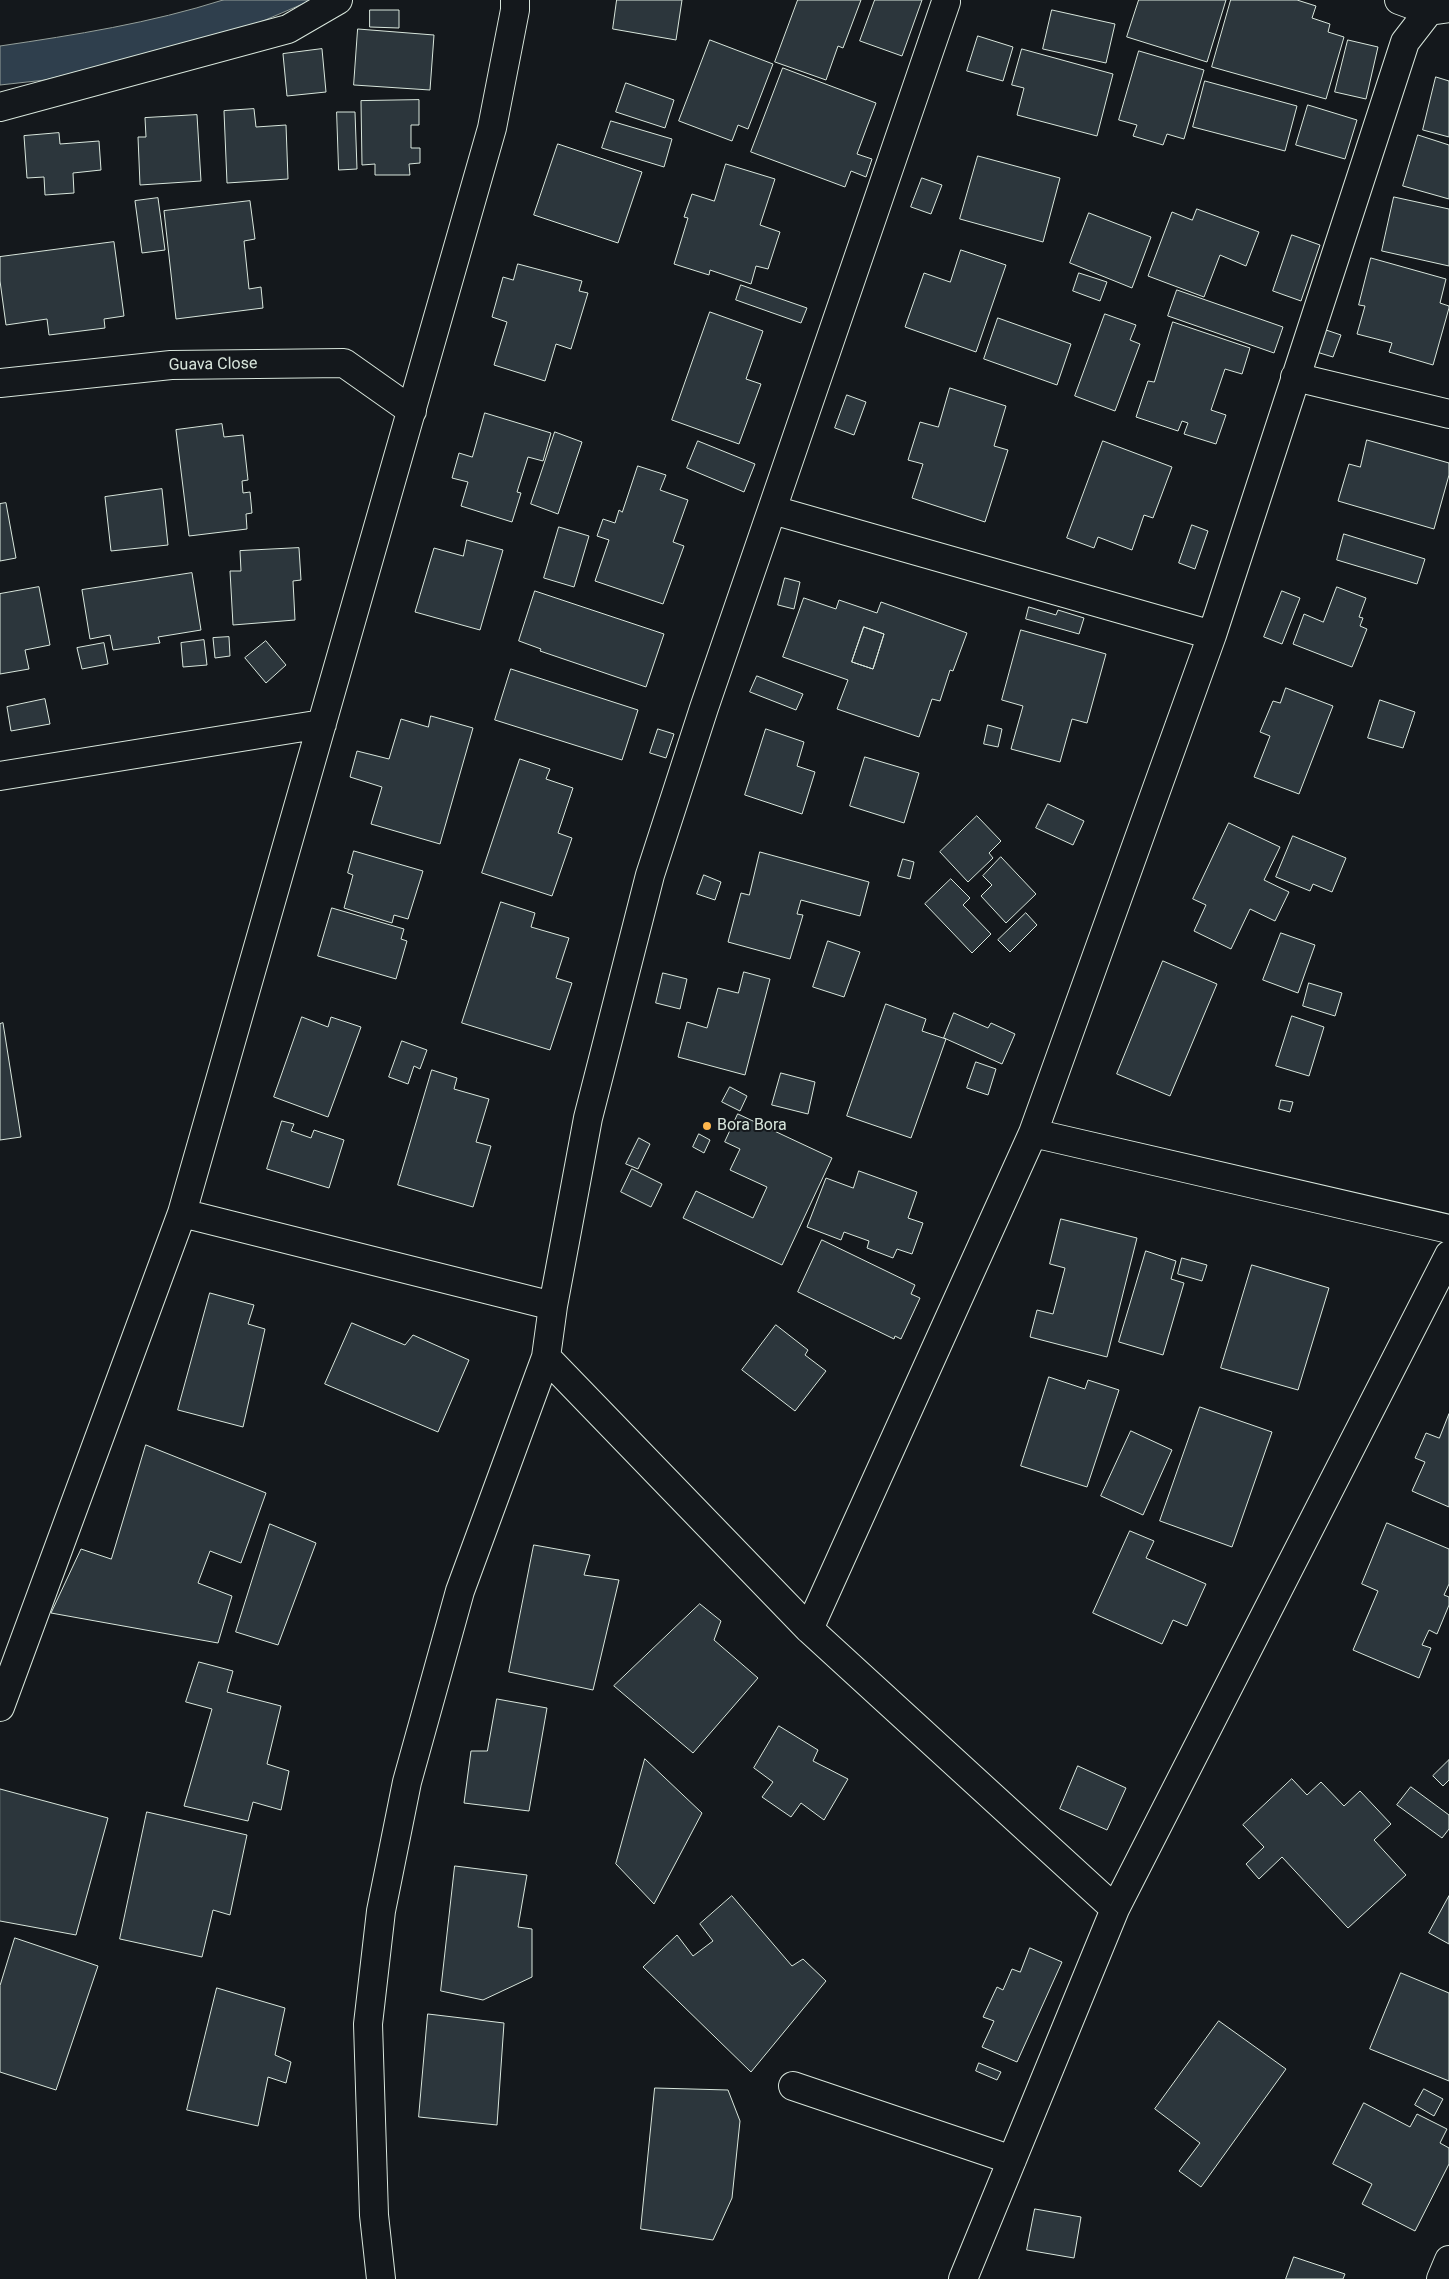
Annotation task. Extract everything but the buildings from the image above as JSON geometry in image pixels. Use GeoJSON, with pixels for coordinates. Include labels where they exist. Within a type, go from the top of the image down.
{"type":"FeatureCollection","features":[{"type":"Feature","properties":{"kind":"street"},"geometry":{"type":"LineString","coordinates":[[0,107],[288,30],[338,0]]}},
{"type":"Feature","properties":{"kind":"street"},"geometry":{"type":"LineString","coordinates":[[0,1707],[182,1214],[492,128],[515,10],[515,0]]}},
{"type":"Feature","properties":{"kind":"street"},"geometry":{"type":"LineString","coordinates":[[1400,0],[1439,9]]}},
{"type":"Feature","properties":{"kind":"street"},"geometry":{"type":"LineString","coordinates":[[381,2279],[374,2215],[368,2024],[381,1910],[407,1782],[460,1591],[546,1357],[553,1306],[588,1118],[650,874],[704,708],[946,2]]}},
{"type":"Feature","properties":{"kind":"street"},"geometry":{"type":"LineString","coordinates":[[810,1629],[1033,1133],[1212,635],[1405,42],[1439,9]]}},
{"type":"Feature","properties":{"kind":"street","name":"Guava Close"},"geometry":{"type":"LineString","coordinates":[[0,383],[171,365],[344,363],[412,411]]}},
{"type":"Feature","properties":{"kind":"street"},"geometry":{"type":"LineString","coordinates":[[1295,377],[1449,414]]}},
{"type":"Feature","properties":{"kind":"street"},"geometry":{"type":"LineString","coordinates":[[773,510],[1212,635]]}},
{"type":"Feature","properties":{"kind":"street"},"geometry":{"type":"LineString","coordinates":[[0,776],[322,724]]}},
{"type":"Feature","properties":{"kind":"street"},"geometry":{"type":"LineString","coordinates":[[1033,1133],[1449,1229]]}},
{"type":"Feature","properties":{"kind":"street"},"geometry":{"type":"LineString","coordinates":[[182,1214],[553,1306]]}},
{"type":"Feature","properties":{"kind":"street"},"geometry":{"type":"LineString","coordinates":[[963,2279],[1115,1908],[1449,1255]]}},
{"type":"Feature","properties":{"kind":"street"},"geometry":{"type":"LineString","coordinates":[[546,1357],[810,1629],[1115,1908]]}},
{"type":"Feature","properties":{"kind":"street"},"geometry":{"type":"LineString","coordinates":[[794,2086],[1012,2160]]}},
{"type":"Feature","properties":{"kind":"street"},"geometry":{"type":"LineString","coordinates":[[1442,2279],[1449,2260]]}},
{"type":"Feature","properties":{"kind":"water"},"geometry":{"type":"Polygon","coordinates":[[[223,0],[312,0],[242,30],[45,80],[0,85],[0,46],[141,22],[223,0]]]}},
{"type":"Feature","properties":{"kind":"place","name":"Bora Bora"},"geometry":{"type":"Point","coordinates":[707,1126]}}]}
